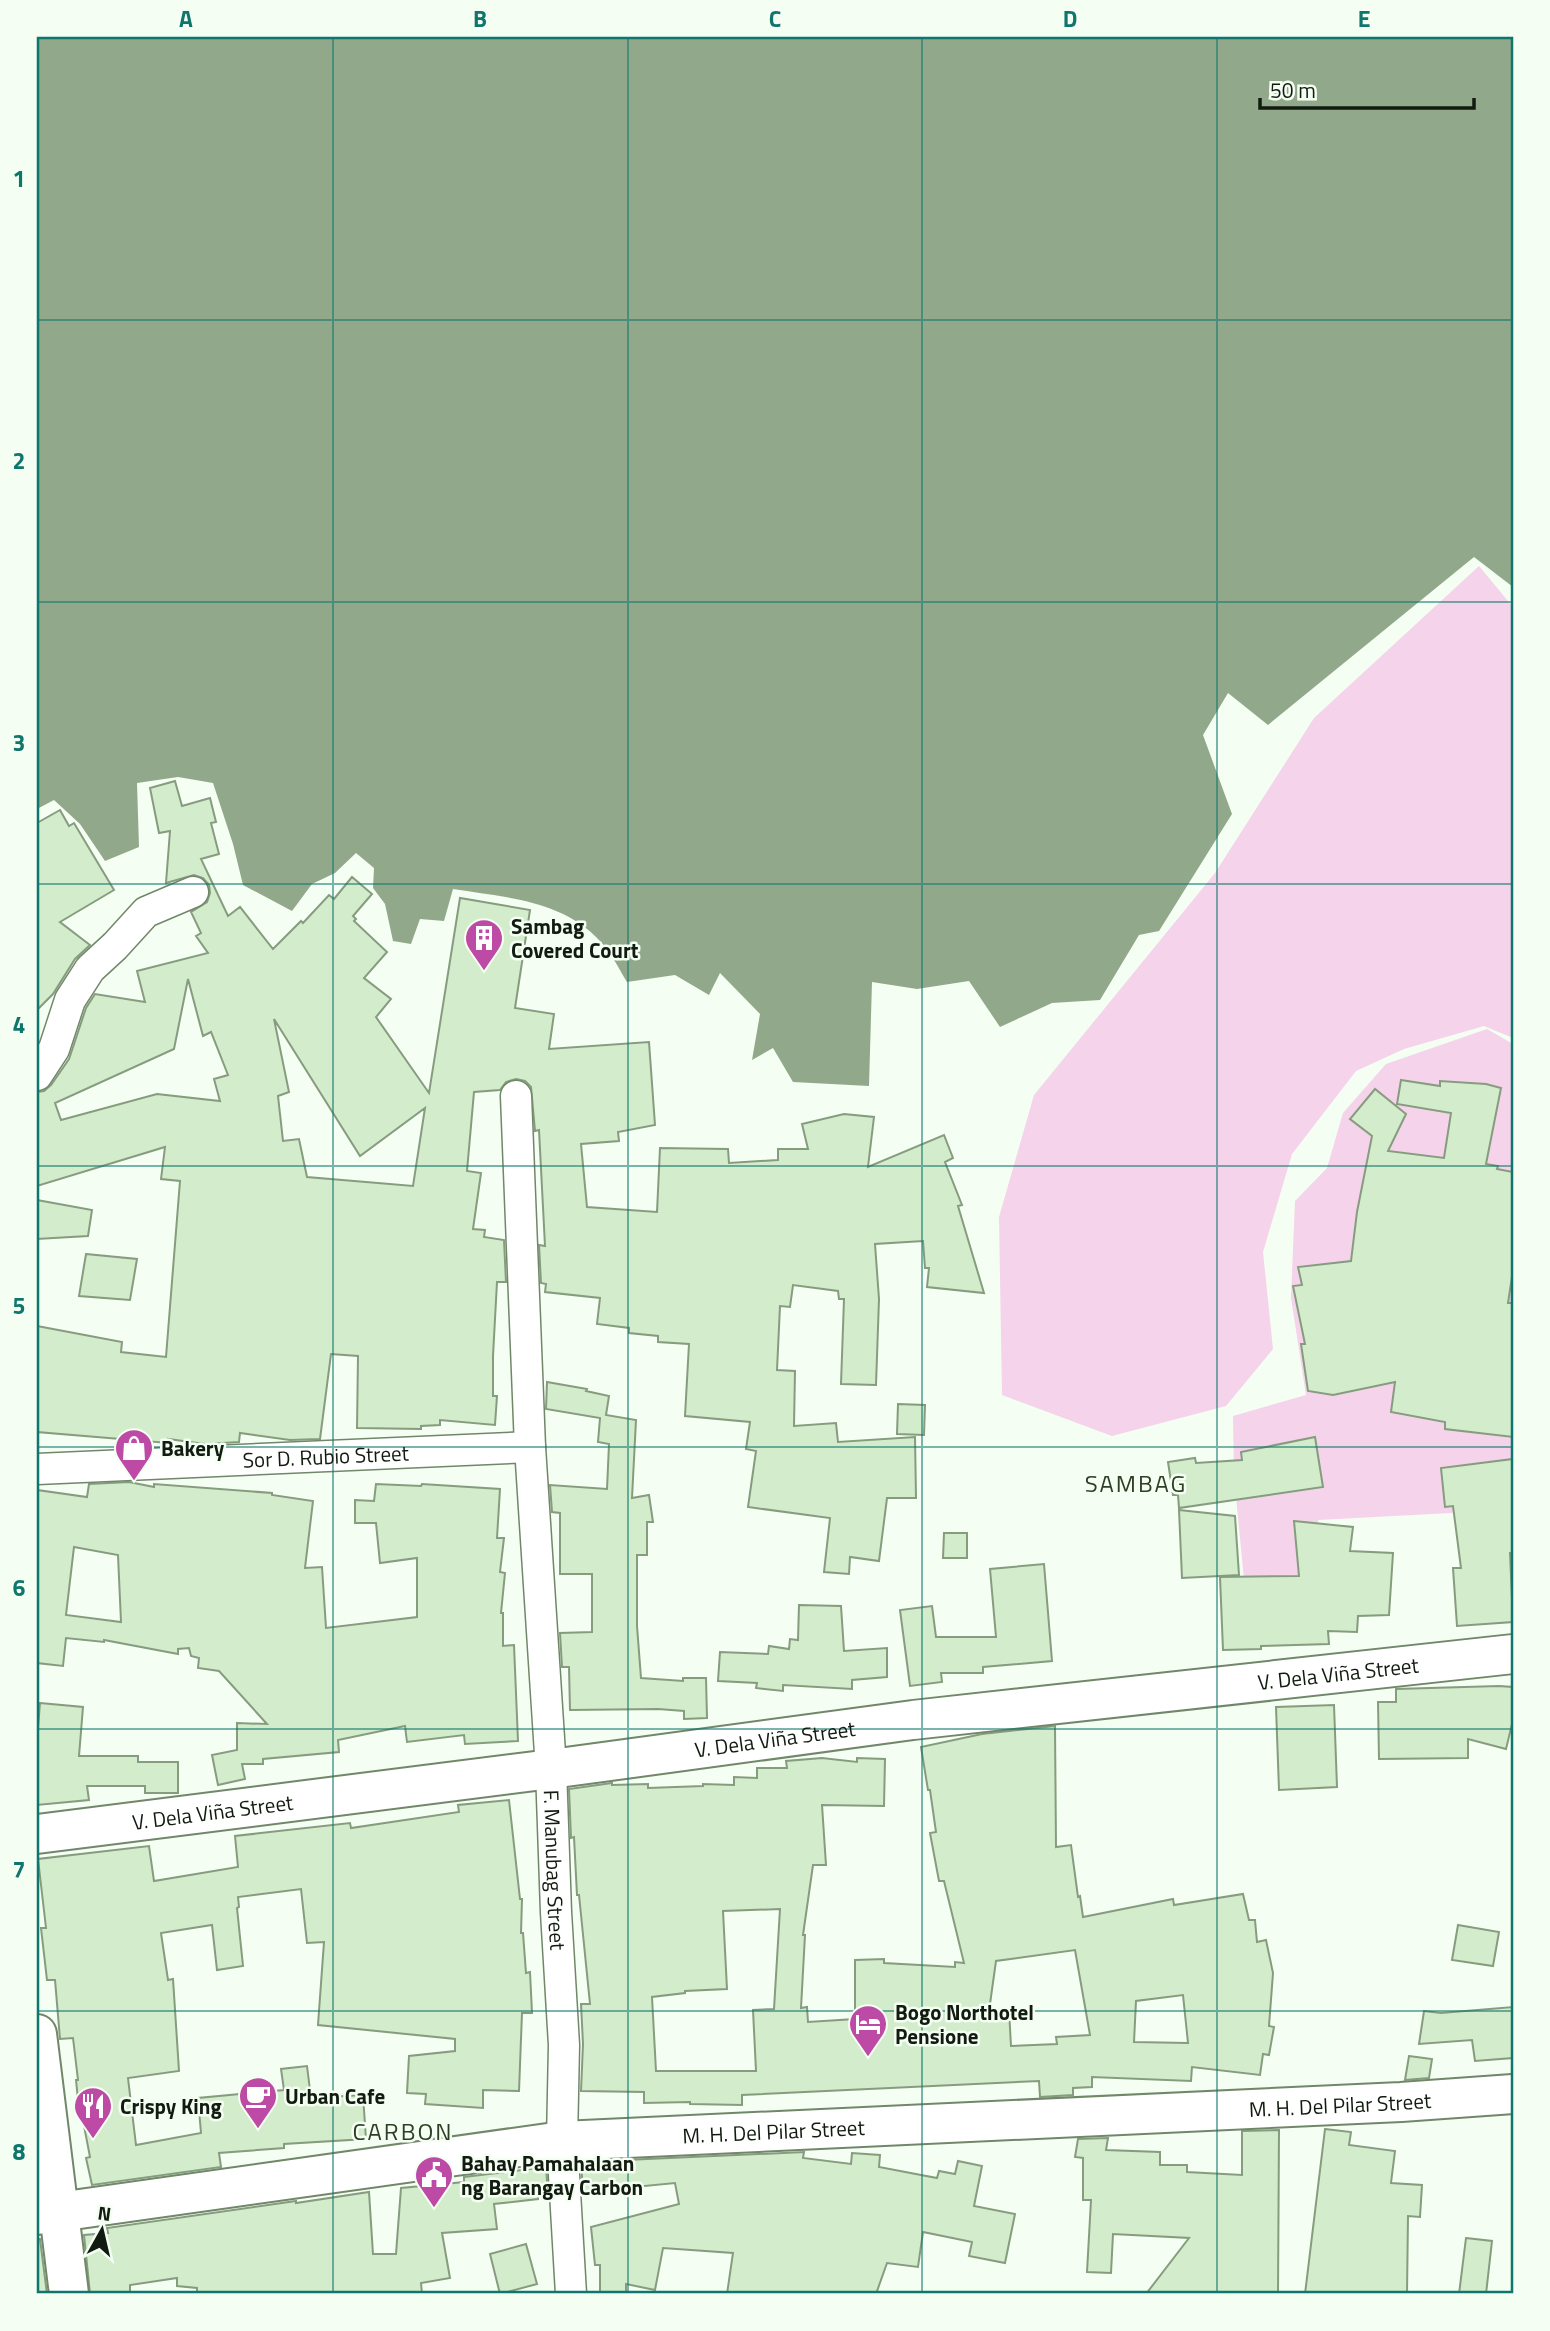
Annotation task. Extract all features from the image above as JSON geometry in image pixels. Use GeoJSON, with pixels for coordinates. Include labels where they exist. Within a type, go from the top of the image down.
{"type":"FeatureCollection","features":[{"type":"Feature","properties":{"kind":"street"},"geometry":{"type":"LineString","coordinates":[[37,1075],[54,1049],[70,1000],[90,969],[146,912],[193,892]]}},
{"type":"Feature","properties":{"kind":"street","name":"F. Manubag Street"},"geometry":{"type":"LineString","coordinates":[[516,1096],[530,1447],[551,1769],[555,1912],[564,2045],[562,2141],[571,2294]]}},
{"type":"Feature","properties":{"kind":"street","name":"Sor D. Rubio Street"},"geometry":{"type":"LineString","coordinates":[[37,1469],[530,1447]]}},
{"type":"Feature","properties":{"kind":"street","name":"V. Dela Viña Street"},"geometry":{"type":"LineString","coordinates":[[37,1834],[913,1720],[1513,1654]]}},
{"type":"Feature","properties":{"kind":"street"},"geometry":{"type":"LineString","coordinates":[[37,2034],[48,2214],[69,2294]]}},
{"type":"Feature","properties":{"kind":"street","name":"M. H. Del Pilar Street"},"geometry":{"type":"LineString","coordinates":[[48,2214],[562,2141],[1387,2103],[1513,2094]]}},
{"type":"Feature","properties":{"kind":"shaded area"},"geometry":{"type":"Polygon","coordinates":[[[37,37],[1513,37],[1513,587],[1474,557],[1268,725],[1228,693],[1203,735],[1232,814],[1159,931],[1139,935],[1100,1000],[1052,1003],[1000,1027],[969,981],[917,989],[872,982],[869,1086],[793,1082],[773,1048],[752,1060],[760,1014],[720,973],[709,995],[675,975],[627,982],[608,950],[585,927],[550,909],[531,903],[453,889],[444,921],[420,919],[411,944],[393,941],[385,904],[373,888],[374,868],[356,853],[335,873],[312,884],[292,911],[243,885],[213,783],[178,777],[137,783],[139,847],[105,861],[80,824],[54,800],[37,809],[37,37]]]}},
{"type":"Feature","properties":{"kind":"shaded area"},"geometry":{"type":"Polygon","coordinates":[[[1479,566],[1513,607],[1513,1038],[1484,1026],[1404,1049],[1356,1071],[1292,1154],[1263,1252],[1273,1349],[1226,1406],[1112,1436],[1002,1395],[999,1217],[1034,1095],[1215,873],[1314,718],[1479,566]]]}},
{"type":"Feature","properties":{"kind":"shaded area"},"geometry":{"type":"Polygon","coordinates":[[[1487,1029],[1513,1044],[1513,1502],[1488,1511],[1318,1520],[1324,1620],[1249,1631],[1234,1476],[1233,1416],[1306,1395],[1291,1298],[1295,1201],[1327,1168],[1343,1113],[1386,1064],[1487,1029]]]}},
{"type":"Feature","properties":{"kind":"building"},"geometry":{"type":"Polygon","coordinates":[[[175,781],[182,806],[210,798],[216,822],[211,823],[219,854],[201,859],[228,916],[240,907],[273,949],[301,921],[303,923],[329,895],[334,899],[352,877],[372,894],[353,916],[356,919],[354,921],[387,952],[364,978],[391,999],[376,1017],[429,1093],[460,898],[530,910],[515,1008],[554,1014],[549,1049],[649,1042],[655,1125],[618,1132],[619,1141],[581,1144],[587,1207],[657,1212],[660,1148],[728,1149],[729,1163],[778,1160],[778,1149],[808,1149],[802,1124],[844,1114],[874,1117],[868,1167],[944,1135],[953,1158],[945,1162],[962,1205],[958,1206],[984,1293],[927,1287],[929,1268],[925,1268],[923,1241],[875,1244],[879,1299],[876,1385],[841,1384],[844,1299],[839,1299],[838,1291],[793,1285],[790,1307],[780,1306],[777,1370],[795,1371],[794,1426],[836,1423],[838,1442],[915,1437],[916,1498],[887,1498],[879,1561],[850,1557],[849,1574],[824,1572],[830,1518],[748,1507],[756,1451],[746,1449],[750,1422],[685,1416],[689,1344],[658,1342],[658,1336],[629,1333],[629,1328],[597,1324],[600,1298],[545,1292],[546,1284],[541,1283],[539,1245],[545,1246],[539,1130],[535,1131],[531,1087],[525,1081],[516,1079],[506,1082],[500,1090],[474,1092],[467,1171],[481,1173],[473,1229],[485,1230],[484,1237],[504,1240],[506,1282],[497,1282],[493,1356],[493,1396],[497,1396],[495,1425],[440,1420],[440,1425],[421,1426],[421,1429],[357,1428],[358,1356],[331,1354],[320,1439],[290,1440],[240,1433],[239,1442],[205,1444],[168,1439],[168,1443],[37,1432],[37,1326],[122,1342],[121,1352],[166,1357],[180,1181],[161,1179],[165,1147],[37,1186],[37,1092],[44,1091],[51,1085],[69,1059],[86,1008],[95,994],[145,1002],[137,971],[208,953],[196,936],[201,933],[191,912],[207,902],[209,885],[203,878],[194,875],[166,883],[170,831],[159,833],[150,788],[175,781]],[[188,979],[174,1049],[55,1103],[61,1120],[157,1094],[220,1101],[214,1079],[228,1075],[211,1032],[203,1036],[188,979]],[[274,1019],[289,1092],[278,1096],[283,1141],[299,1139],[307,1177],[413,1186],[425,1108],[360,1156],[274,1019]]]}},
{"type":"Feature","properties":{"kind":"building"},"geometry":{"type":"Polygon","coordinates":[[[60,810],[69,826],[74,823],[114,890],[60,922],[90,945],[75,959],[53,994],[37,1010],[37,823],[60,810]]]}},
{"type":"Feature","properties":{"kind":"building"},"geometry":{"type":"Polygon","coordinates":[[[1401,1080],[1440,1086],[1440,1081],[1486,1084],[1501,1088],[1486,1164],[1513,1172],[1513,1270],[1508,1303],[1513,1303],[1513,1437],[1445,1429],[1445,1422],[1391,1412],[1395,1382],[1333,1395],[1308,1391],[1301,1344],[1305,1344],[1293,1286],[1302,1285],[1298,1267],[1351,1261],[1357,1212],[1372,1136],[1350,1119],[1375,1089],[1406,1114],[1388,1151],[1444,1158],[1451,1113],[1397,1104],[1401,1080]]]}},
{"type":"Feature","properties":{"kind":"building"},"geometry":{"type":"Polygon","coordinates":[[[37,1200],[92,1210],[88,1236],[37,1239],[37,1200]]]}},
{"type":"Feature","properties":{"kind":"building"},"geometry":{"type":"Polygon","coordinates":[[[86,1254],[137,1259],[130,1300],[79,1296],[86,1254]]]}},
{"type":"Feature","properties":{"kind":"building"},"geometry":{"type":"Polygon","coordinates":[[[547,1382],[609,1396],[606,1415],[636,1420],[632,1498],[649,1495],[653,1522],[647,1522],[647,1555],[637,1555],[637,1626],[641,1678],[683,1681],[683,1678],[706,1678],[707,1718],[684,1719],[684,1711],[658,1709],[570,1710],[569,1667],[562,1667],[560,1633],[592,1632],[592,1574],[560,1574],[560,1513],[552,1512],[550,1485],[607,1489],[609,1444],[598,1442],[600,1418],[546,1409],[547,1382]]]}},
{"type":"Feature","properties":{"kind":"building"},"geometry":{"type":"Polygon","coordinates":[[[898,1404],[925,1405],[924,1435],[897,1434],[898,1404]]]}},
{"type":"Feature","properties":{"kind":"building"},"geometry":{"type":"Polygon","coordinates":[[[1315,1437],[1323,1487],[1179,1508],[1178,1495],[1173,1495],[1168,1462],[1195,1458],[1196,1463],[1242,1460],[1241,1452],[1315,1437]]]}},
{"type":"Feature","properties":{"kind":"building"},"geometry":{"type":"Polygon","coordinates":[[[1513,1459],[1513,1553],[1510,1553],[1513,1622],[1457,1626],[1453,1568],[1461,1568],[1453,1506],[1445,1507],[1441,1468],[1513,1459]]]}},
{"type":"Feature","properties":{"kind":"building"},"geometry":{"type":"Polygon","coordinates":[[[129,1482],[154,1487],[154,1484],[272,1493],[313,1501],[305,1568],[322,1567],[326,1628],[417,1617],[417,1558],[380,1563],[376,1523],[355,1523],[355,1500],[374,1501],[376,1484],[500,1489],[497,1538],[504,1538],[500,1572],[505,1573],[501,1613],[503,1646],[514,1645],[518,1741],[465,1744],[464,1735],[407,1742],[405,1726],[338,1740],[339,1752],[263,1759],[263,1764],[242,1764],[245,1779],[218,1785],[212,1755],[237,1750],[237,1723],[267,1724],[219,1671],[198,1668],[199,1658],[191,1656],[189,1648],[178,1649],[178,1654],[104,1640],[66,1638],[63,1666],[37,1663],[37,1490],[87,1497],[89,1484],[129,1482]],[[74,1547],[66,1615],[121,1622],[118,1555],[74,1547]]]}},
{"type":"Feature","properties":{"kind":"building"},"geometry":{"type":"Polygon","coordinates":[[[1179,1510],[1235,1516],[1239,1575],[1182,1578],[1179,1510]]]}},
{"type":"Feature","properties":{"kind":"building"},"geometry":{"type":"Polygon","coordinates":[[[1294,1521],[1353,1527],[1350,1551],[1393,1553],[1389,1615],[1358,1616],[1357,1632],[1328,1631],[1329,1644],[1223,1650],[1220,1577],[1299,1576],[1294,1521]]]}},
{"type":"Feature","properties":{"kind":"building"},"geometry":{"type":"Polygon","coordinates":[[[944,1533],[967,1533],[967,1558],[943,1558],[944,1533]]]}},
{"type":"Feature","properties":{"kind":"building"},"geometry":{"type":"Polygon","coordinates":[[[1044,1564],[1052,1661],[983,1667],[983,1673],[941,1673],[942,1682],[910,1686],[900,1610],[932,1606],[936,1637],[996,1637],[990,1569],[1044,1564]]]}},
{"type":"Feature","properties":{"kind":"building"},"geometry":{"type":"Polygon","coordinates":[[[799,1605],[841,1606],[844,1651],[887,1648],[887,1677],[852,1680],[852,1689],[783,1685],[783,1691],[756,1688],[757,1683],[718,1681],[720,1652],[768,1654],[769,1646],[789,1649],[790,1639],[798,1640],[799,1605]]]}},
{"type":"Feature","properties":{"kind":"building"},"geometry":{"type":"Polygon","coordinates":[[[1513,1687],[1513,1720],[1506,1749],[1468,1739],[1468,1758],[1379,1759],[1378,1702],[1396,1702],[1396,1689],[1513,1687]]]}},
{"type":"Feature","properties":{"kind":"building"},"geometry":{"type":"Polygon","coordinates":[[[40,1703],[83,1707],[79,1756],[138,1756],[138,1762],[178,1762],[178,1793],[145,1793],[145,1786],[87,1786],[89,1800],[37,1805],[40,1703]]]}},
{"type":"Feature","properties":{"kind":"building"},"geometry":{"type":"Polygon","coordinates":[[[1334,1705],[1337,1787],[1279,1790],[1276,1707],[1334,1705]]]}},
{"type":"Feature","properties":{"kind":"building"},"geometry":{"type":"Polygon","coordinates":[[[1055,1726],[1056,1847],[1071,1845],[1083,1917],[1173,1899],[1174,1905],[1243,1894],[1249,1920],[1255,1920],[1257,1942],[1266,1940],[1273,1973],[1269,2026],[1274,2027],[1269,2055],[1263,2054],[1260,2075],[1192,2067],[1191,2081],[1092,2077],[1092,2087],[1073,2088],[1073,2095],[1040,2097],[1039,2081],[742,2095],[742,2105],[644,2103],[644,2092],[581,2091],[581,2004],[590,2004],[577,1895],[574,1837],[571,1838],[569,1789],[612,1783],[648,1784],[648,1788],[734,1785],[734,1777],[757,1778],[757,1768],[787,1768],[786,1761],[822,1758],[857,1762],[857,1758],[885,1759],[884,1806],[822,1805],[826,1865],[813,1865],[803,1935],[801,2008],[807,2007],[808,2022],[855,2019],[855,1960],[884,1959],[884,1963],[955,1967],[955,1962],[964,1963],[944,1881],[939,1881],[930,1833],[936,1832],[921,1747],[982,1734],[1055,1726]],[[780,1909],[723,1911],[727,1989],[685,1991],[652,1997],[656,2071],[756,2071],[753,2010],[774,2009],[780,1909]],[[1075,1950],[996,1961],[989,2011],[1009,2010],[1011,2046],[1057,2044],[1056,2037],[1090,2035],[1075,1950]],[[1183,1995],[1136,2001],[1134,2042],[1188,2043],[1183,1995]]]}},
{"type":"Feature","properties":{"kind":"building"},"geometry":{"type":"Polygon","coordinates":[[[509,1800],[522,1899],[521,1933],[526,1973],[530,1972],[532,2013],[522,2013],[519,2091],[483,2090],[483,2108],[425,2104],[426,2094],[407,2093],[409,2056],[455,2051],[455,2039],[318,2025],[324,1942],[307,1943],[301,1889],[238,1897],[243,1966],[217,1970],[212,1925],[161,1933],[168,1980],[173,1979],[179,2071],[128,2078],[136,2145],[201,2133],[198,2098],[284,2090],[281,2069],[307,2066],[311,2098],[363,2095],[366,2139],[284,2144],[284,2148],[219,2153],[221,2167],[92,2185],[86,2158],[90,2157],[79,2110],[73,2038],[60,2039],[55,1980],[47,1980],[41,1928],[46,1928],[38,1859],[149,1846],[154,1881],[238,1867],[235,1836],[350,1823],[351,1828],[459,1812],[458,1805],[509,1800]]]}},
{"type":"Feature","properties":{"kind":"building"},"geometry":{"type":"Polygon","coordinates":[[[1458,1925],[1499,1932],[1493,1966],[1452,1960],[1458,1925]]]}},
{"type":"Feature","properties":{"kind":"building"},"geometry":{"type":"Polygon","coordinates":[[[1513,2007],[1513,2058],[1475,2061],[1472,2040],[1419,2044],[1424,2011],[1441,2013],[1513,2007]]]}},
{"type":"Feature","properties":{"kind":"building"},"geometry":{"type":"Polygon","coordinates":[[[1409,2056],[1432,2059],[1429,2078],[1405,2080],[1409,2056]]]}},
{"type":"Feature","properties":{"kind":"building"},"geometry":{"type":"Polygon","coordinates":[[[1325,2129],[1351,2132],[1349,2145],[1395,2151],[1391,2183],[1422,2185],[1420,2217],[1408,2216],[1407,2294],[1305,2294],[1325,2129]]]}},
{"type":"Feature","properties":{"kind":"building"},"geometry":{"type":"Polygon","coordinates":[[[1279,2130],[1278,2294],[1146,2294],[1189,2238],[1113,2234],[1111,2273],[1087,2272],[1091,2200],[1083,2200],[1083,2158],[1075,2157],[1078,2139],[1108,2138],[1106,2150],[1160,2152],[1160,2165],[1187,2165],[1187,2172],[1242,2175],[1242,2131],[1279,2130]]]}},
{"type":"Feature","properties":{"kind":"building"},"geometry":{"type":"Polygon","coordinates":[[[804,2152],[803,2158],[851,2164],[852,2153],[880,2155],[879,2167],[937,2178],[939,2171],[955,2174],[958,2161],[982,2166],[974,2206],[1015,2214],[1005,2263],[969,2256],[972,2242],[923,2232],[918,2267],[887,2263],[876,2294],[727,2294],[733,2253],[663,2248],[655,2290],[626,2284],[626,2294],[600,2294],[600,2265],[595,2265],[591,2227],[679,2204],[675,2183],[583,2192],[581,2162],[804,2152]]]}},
{"type":"Feature","properties":{"kind":"building"},"geometry":{"type":"Polygon","coordinates":[[[546,2167],[548,2194],[538,2194],[538,2199],[494,2204],[497,2229],[442,2233],[450,2278],[421,2283],[422,2294],[197,2294],[197,2288],[177,2286],[177,2278],[130,2285],[130,2294],[90,2294],[84,2235],[108,2233],[107,2228],[369,2192],[373,2254],[396,2254],[401,2188],[464,2182],[464,2177],[546,2167]]]}},
{"type":"Feature","properties":{"kind":"building"},"geometry":{"type":"Polygon","coordinates":[[[1466,2238],[1492,2241],[1486,2294],[1459,2294],[1466,2238]]]}},
{"type":"Feature","properties":{"kind":"building"},"geometry":{"type":"Polygon","coordinates":[[[37,2239],[40,2239],[47,2294],[37,2294],[37,2239]]]}},
{"type":"Feature","properties":{"kind":"building"},"geometry":{"type":"Polygon","coordinates":[[[526,2244],[537,2284],[500,2294],[490,2254],[526,2244]]]}},
{"type":"Feature","properties":{"kind":"place","name":"Sambag Covered Court"},"geometry":{"type":"Point","coordinates":[484,972]}},
{"type":"Feature","properties":{"kind":"place","name":"Bakery"},"geometry":{"type":"Point","coordinates":[134,1482]}},
{"type":"Feature","properties":{"kind":"place","name":"Bogo Northotel Pensione"},"geometry":{"type":"Point","coordinates":[868,2058]}},
{"type":"Feature","properties":{"kind":"place","name":"Urban Cafe"},"geometry":{"type":"Point","coordinates":[258,2130]}},
{"type":"Feature","properties":{"kind":"place","name":"Crispy King"},"geometry":{"type":"Point","coordinates":[93,2140]}},
{"type":"Feature","properties":{"kind":"place","name":"Bahay Pamahalaan ng Barangay Carbon"},"geometry":{"type":"Point","coordinates":[434,2209]}},
{"type":"Feature","properties":{"kind":"district","name":"SAMBAG"},"geometry":{"type":"Point","coordinates":[1136,1483]}},
{"type":"Feature","properties":{"kind":"district","name":"CARBON"},"geometry":{"type":"Point","coordinates":[403,2131]}}]}
